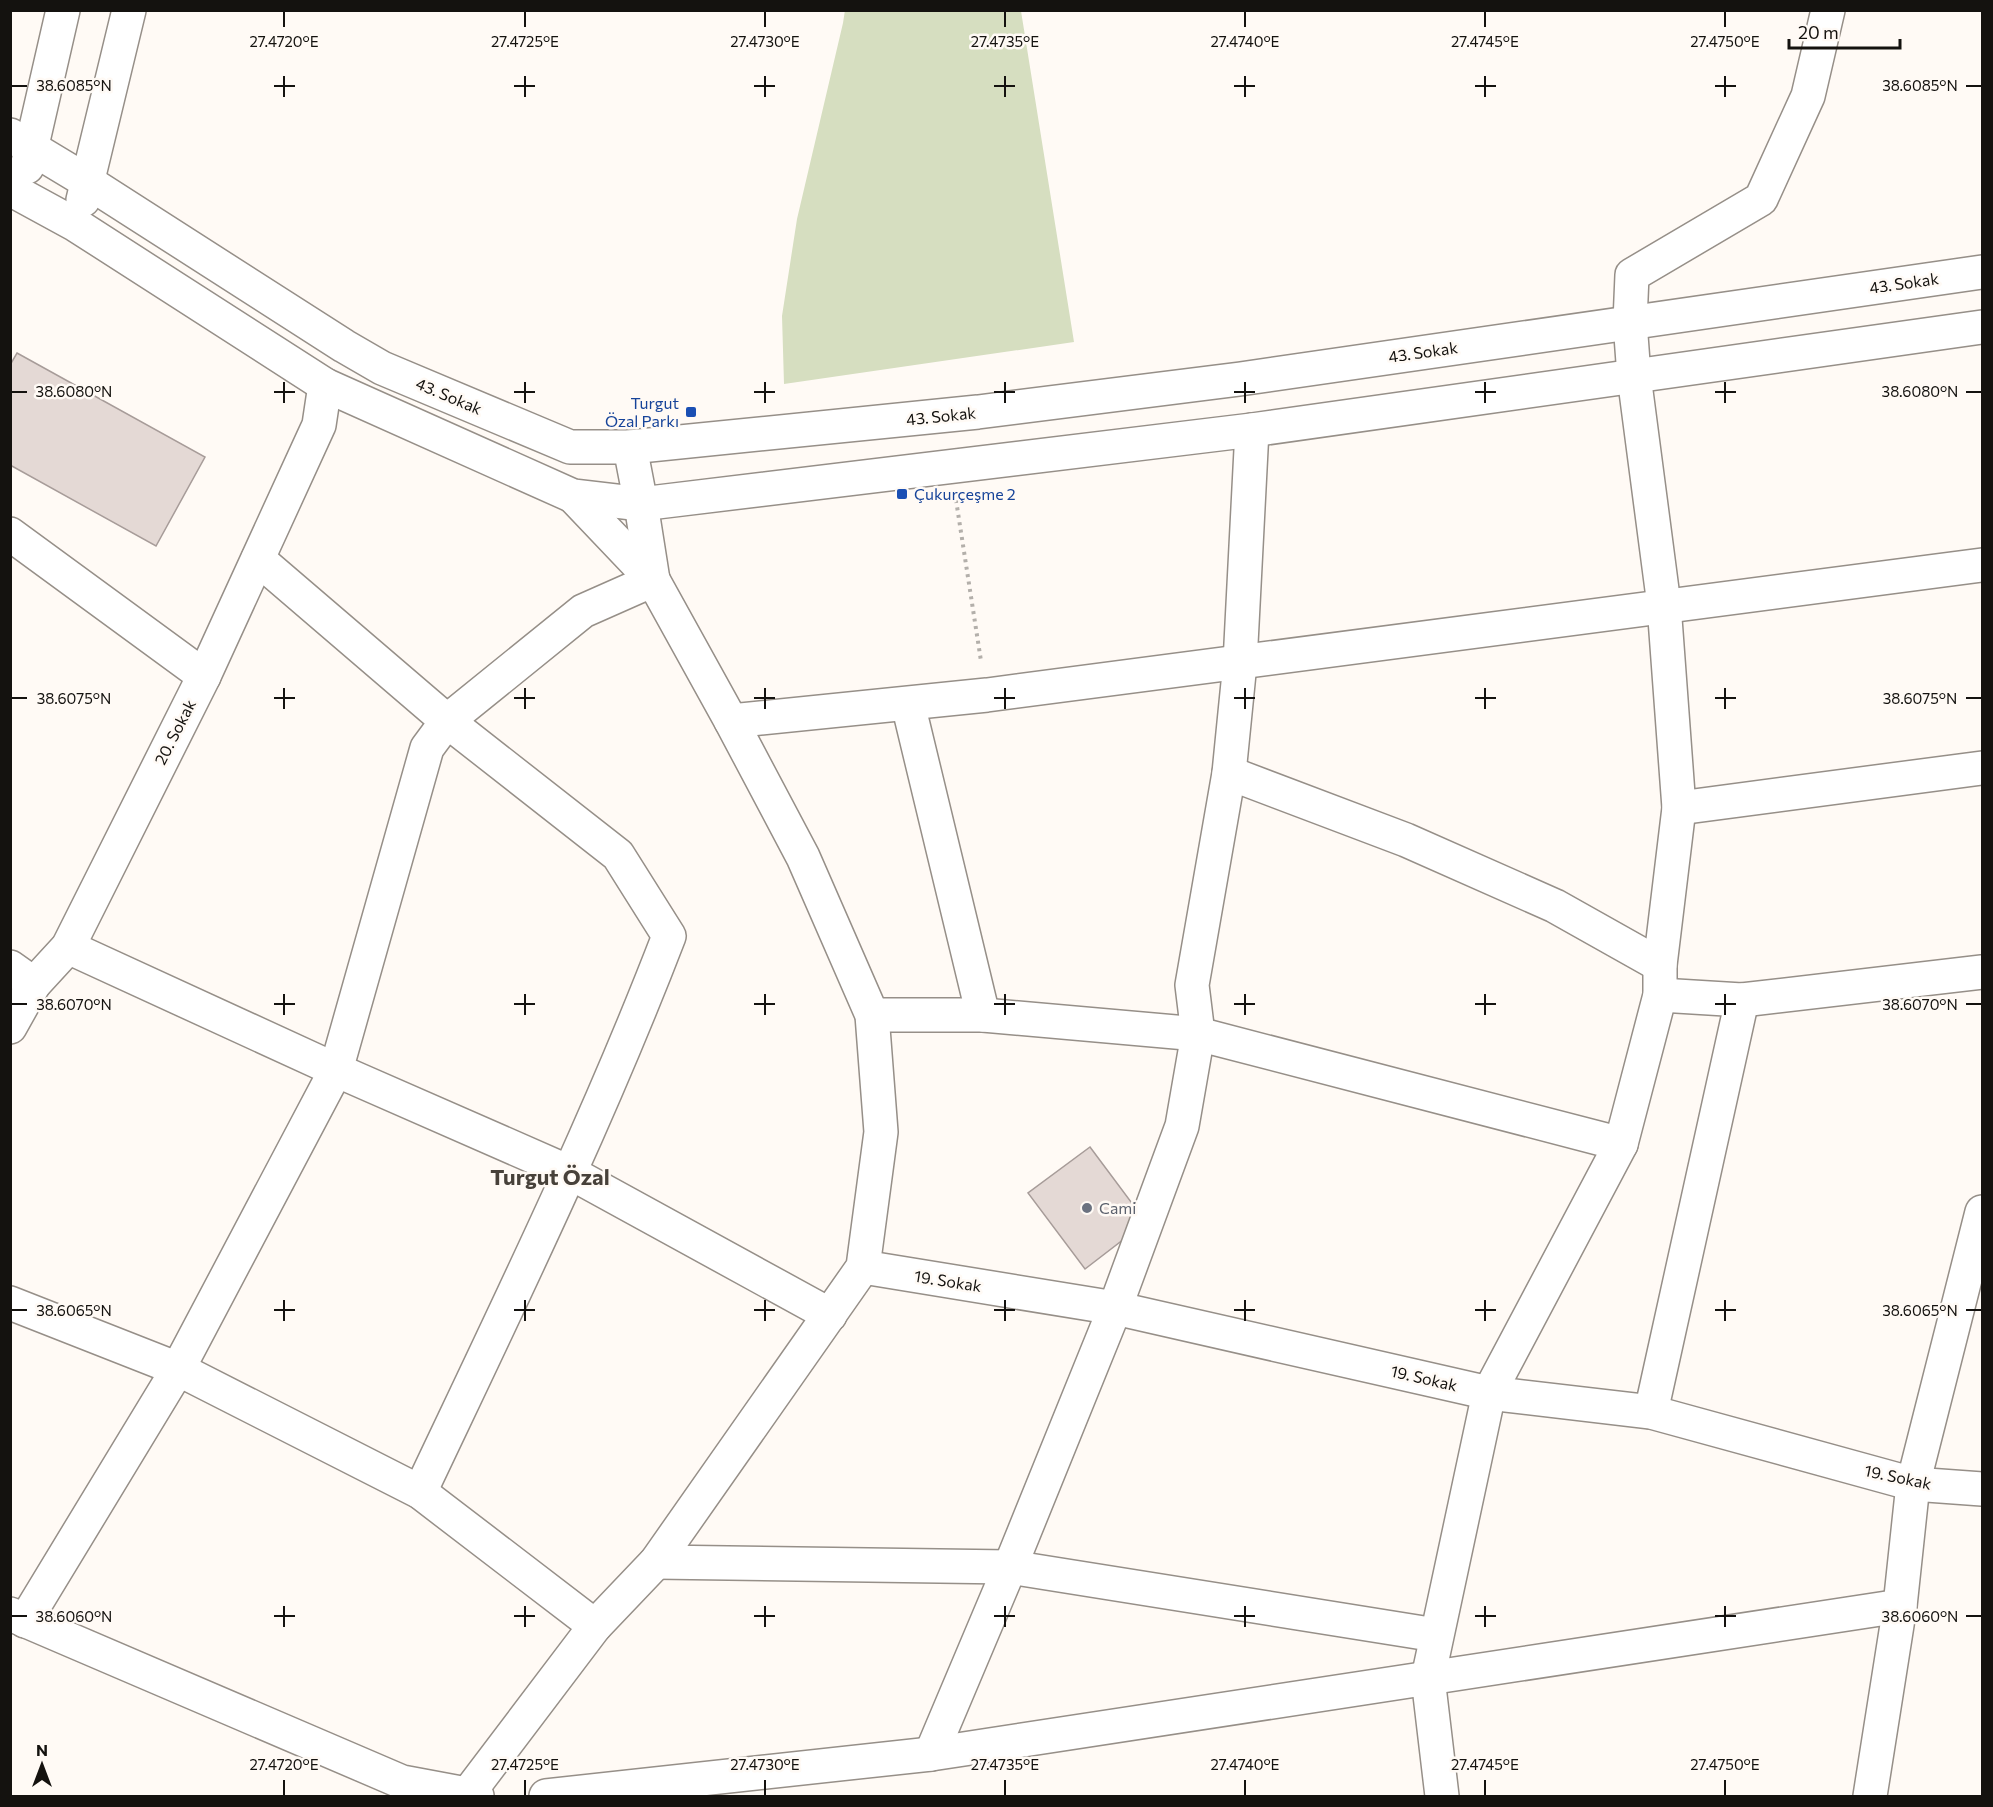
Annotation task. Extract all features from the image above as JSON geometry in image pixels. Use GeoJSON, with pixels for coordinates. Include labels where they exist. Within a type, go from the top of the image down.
{"type":"FeatureCollection","features":[{"type":"Feature","properties":{"kind":"street"},"geometry":{"type":"LineString","coordinates":[[63,10],[21,141],[15,192],[76,225],[336,389],[573,496],[641,504],[951,468],[1252,430],[1983,327]]}},
{"type":"Feature","properties":{"kind":"street"},"geometry":{"type":"LineString","coordinates":[[76,225],[129,10]]}},
{"type":"Feature","properties":{"kind":"street"},"geometry":{"type":"LineString","coordinates":[[1442,1797],[1428,1678],[1489,1393],[1621,1144],[1660,980],[1679,808],[1664,605],[1634,376],[1630,322],[1632,275],[1761,199],[1808,96],[1828,10]]}},
{"type":"Feature","properties":{"kind":"street","name":"43. Sokak"},"geometry":{"type":"LineString","coordinates":[[21,141],[382,368],[570,447],[630,447],[966,414],[1240,379],[1983,272]]}},
{"type":"Feature","properties":{"kind":"street","name":"20. Sokak"},"geometry":{"type":"LineString","coordinates":[[10,1027],[22,976],[68,947],[204,676],[336,389],[344,346]]}},
{"type":"Feature","properties":{"kind":"street"},"geometry":{"type":"LineString","coordinates":[[336,389],[382,368]]}},
{"type":"Feature","properties":{"kind":"street"},"geometry":{"type":"LineString","coordinates":[[931,1754],[1010,1568],[1115,1308],[1182,1125],[1198,1034],[1192,985],[1229,773],[1240,663],[1252,430],[1240,379]]}},
{"type":"Feature","properties":{"kind":"street"},"geometry":{"type":"LineString","coordinates":[[570,447],[573,496],[653,580],[803,857],[872,1015],[881,1132],[863,1267],[656,1562],[595,1626],[472,1796],[402,1782],[18,1618],[178,1368],[336,1070],[427,748],[447,721],[583,611],[653,580]]}},
{"type":"Feature","properties":{"kind":"street"},"geometry":{"type":"LineString","coordinates":[[630,447],[653,580]]}},
{"type":"Feature","properties":{"kind":"street"},"geometry":{"type":"LineString","coordinates":[[12,540],[204,676]]}},
{"type":"Feature","properties":{"kind":"street"},"geometry":{"type":"LineString","coordinates":[[258,559],[447,721],[618,855],[669,936],[634,1028],[571,1173],[420,1492]]}},
{"type":"Feature","properties":{"kind":"street"},"geometry":{"type":"LineString","coordinates":[[731,721],[987,695],[1983,565]]}},
{"type":"Feature","properties":{"kind":"street"},"geometry":{"type":"LineString","coordinates":[[908,704],[983,1015]]}},
{"type":"Feature","properties":{"kind":"street"},"geometry":{"type":"LineString","coordinates":[[1679,808],[1983,768]]}},
{"type":"Feature","properties":{"kind":"street"},"geometry":{"type":"LineString","coordinates":[[1229,773],[1406,840],[1555,906],[1660,980],[1742,1000],[1983,972]]}},
{"type":"Feature","properties":{"kind":"street"},"geometry":{"type":"LineString","coordinates":[[68,947],[336,1070],[571,1173],[830,1315]]}},
{"type":"Feature","properties":{"kind":"street"},"geometry":{"type":"LineString","coordinates":[[1651,1412],[1742,1000]]}},
{"type":"Feature","properties":{"kind":"street"},"geometry":{"type":"LineString","coordinates":[[872,1015],[983,1015],[1198,1034],[1621,1144]]}},
{"type":"Feature","properties":{"kind":"street"},"geometry":{"type":"LineString","coordinates":[[1870,1797],[1900,1606],[1912,1484],[1983,1212]]}},
{"type":"Feature","properties":{"kind":"street","name":"19. Sokak"},"geometry":{"type":"LineString","coordinates":[[863,1267],[1115,1308],[1489,1393],[1651,1412],[1912,1484],[1983,1489]]}},
{"type":"Feature","properties":{"kind":"street"},"geometry":{"type":"LineString","coordinates":[[10,1303],[178,1368],[420,1492],[595,1626]]}},
{"type":"Feature","properties":{"kind":"street"},"geometry":{"type":"LineString","coordinates":[[656,1562],[1010,1568],[1436,1635]]}},
{"type":"Feature","properties":{"kind":"street"},"geometry":{"type":"LineString","coordinates":[[546,1797],[931,1754],[1900,1606]]}},
{"type":"Feature","properties":{"kind":"path"},"geometry":{"type":"LineString","coordinates":[[951,468],[987,695]]}},
{"type":"Feature","properties":{"kind":"green space"},"geometry":{"type":"Polygon","coordinates":[[[845,10],[1021,11],[1074,342],[784,384],[782,316],[797,219],[845,10]]]}},
{"type":"Feature","properties":{"kind":"building"},"geometry":{"type":"Polygon","coordinates":[[[17,353],[205,457],[156,546],[10,465],[10,365],[17,353]]]}},
{"type":"Feature","properties":{"kind":"building","name":"Cami"},"geometry":{"type":"Polygon","coordinates":[[[1090,1147],[1146,1222],[1085,1269],[1028,1193],[1090,1147]]]}},
{"type":"Feature","properties":{"kind":"place","name":"Turgut Özal Parkı"},"geometry":{"type":"Point","coordinates":[691,412]}},
{"type":"Feature","properties":{"kind":"place","name":"Çukurçeşme 2"},"geometry":{"type":"Point","coordinates":[902,494]}},
{"type":"Feature","properties":{"kind":"place","name":"Cami"},"geometry":{"type":"Point","coordinates":[1087,1208]}},
{"type":"Feature","properties":{"kind":"district","name":"Turgut Özal"},"geometry":{"type":"Point","coordinates":[550,1177]}}]}
